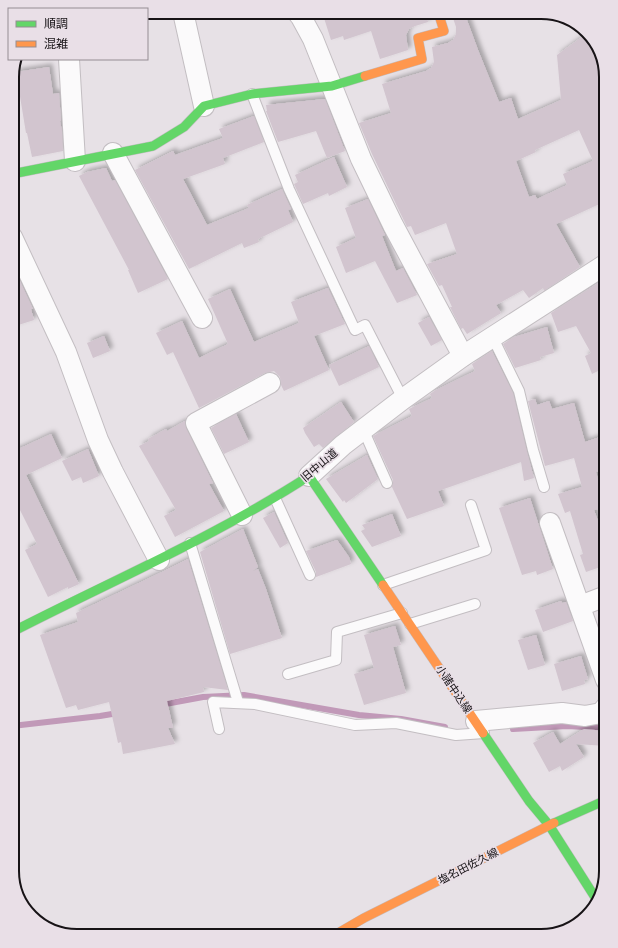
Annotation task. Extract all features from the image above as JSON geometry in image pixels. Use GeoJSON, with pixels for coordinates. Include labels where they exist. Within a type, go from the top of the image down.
{"type":"FeatureCollection","features":[{"type":"Feature","properties":{"kind":"main road"},"geometry":{"type":"LineString","coordinates":[[19,172],[75,160],[153,146],[184,127],[204,106],[252,94],[332,86],[422,59],[418,38],[444,31],[440,19]]}},
{"type":"Feature","properties":{"kind":"main road","name":"旧中山道"},"geometry":{"type":"LineString","coordinates":[[19,628],[72,601],[159,560],[275,498],[309,476]]}},
{"type":"Feature","properties":{"kind":"main road","name":"小諸中込線"},"geometry":{"type":"LineString","coordinates":[[309,476],[529,801],[549,825],[594,895]]}},
{"type":"Feature","properties":{"kind":"main road","name":"塩名田佐久線"},"geometry":{"type":"LineString","coordinates":[[345,929],[549,825],[599,803]]}},
{"type":"Feature","properties":{"kind":"street"},"geometry":{"type":"LineString","coordinates":[[185,19],[204,106]]}},
{"type":"Feature","properties":{"kind":"street"},"geometry":{"type":"LineString","coordinates":[[302,19],[313,39],[361,159],[393,225],[463,356]]}},
{"type":"Feature","properties":{"kind":"street"},"geometry":{"type":"LineString","coordinates":[[70,60],[75,160]]}},
{"type":"Feature","properties":{"kind":"street"},"geometry":{"type":"LineString","coordinates":[[113,153],[202,318]]}},
{"type":"Feature","properties":{"kind":"street"},"geometry":{"type":"LineString","coordinates":[[19,252],[66,352],[98,440],[159,560]]}},
{"type":"Feature","properties":{"kind":"street","name":"旧中山道"},"geometry":{"type":"LineString","coordinates":[[309,476],[343,445],[402,399],[463,356],[599,269]]}},
{"type":"Feature","properties":{"kind":"street"},"geometry":{"type":"LineString","coordinates":[[242,515],[196,423],[270,384]]}},
{"type":"Feature","properties":{"kind":"street"},"geometry":{"type":"LineString","coordinates":[[550,523],[599,659]]}},
{"type":"Feature","properties":{"kind":"street"},"geometry":{"type":"LineString","coordinates":[[580,606],[599,599]]}},
{"type":"Feature","properties":{"kind":"street"},"geometry":{"type":"LineString","coordinates":[[480,727],[562,713],[585,716],[599,713]]}},
{"type":"Feature","properties":{"kind":"lane"},"geometry":{"type":"LineString","coordinates":[[252,94],[289,189],[355,330],[365,325],[402,399]]}},
{"type":"Feature","properties":{"kind":"lane"},"geometry":{"type":"LineString","coordinates":[[493,338],[519,391],[533,450],[544,487]]}},
{"type":"Feature","properties":{"kind":"lane"},"geometry":{"type":"LineString","coordinates":[[363,429],[387,482]]}},
{"type":"Feature","properties":{"kind":"lane"},"geometry":{"type":"LineString","coordinates":[[275,498],[310,575]]}},
{"type":"Feature","properties":{"kind":"lane"},"geometry":{"type":"LineString","coordinates":[[383,585],[486,550],[471,505]]}},
{"type":"Feature","properties":{"kind":"lane"},"geometry":{"type":"LineString","coordinates":[[190,543],[238,702]]}},
{"type":"Feature","properties":{"kind":"lane"},"geometry":{"type":"LineString","coordinates":[[410,624],[475,604]]}},
{"type":"Feature","properties":{"kind":"lane"},"geometry":{"type":"LineString","coordinates":[[288,674],[336,660],[337,632],[402,613]]}},
{"type":"Feature","properties":{"kind":"lane"},"geometry":{"type":"LineString","coordinates":[[219,729],[213,702],[256,704],[355,725],[396,723],[456,735],[480,727]]}},
{"type":"Feature","properties":{"kind":"building"},"geometry":{"type":"Polygon","coordinates":[[[324,19],[427,19],[428,22],[409,29],[406,35],[408,50],[380,59],[371,31],[344,40],[343,36],[331,40],[324,19]]]}},
{"type":"Feature","properties":{"kind":"building"},"geometry":{"type":"Polygon","coordinates":[[[453,19],[467,19],[499,102],[511,98],[518,119],[561,100],[557,55],[582,37],[595,55],[599,69],[599,204],[556,224],[580,267],[544,291],[543,288],[529,298],[523,290],[496,305],[501,313],[467,334],[463,328],[461,329],[450,307],[452,307],[442,285],[439,286],[427,264],[457,254],[446,223],[415,235],[411,226],[407,227],[359,123],[391,113],[382,84],[426,71],[431,68],[434,62],[432,47],[448,43],[453,40],[456,34],[456,27],[453,19]],[[579,130],[535,150],[536,152],[516,161],[529,197],[535,195],[537,199],[567,185],[563,174],[593,161],[579,130]]]}},
{"type":"Feature","properties":{"kind":"building"},"geometry":{"type":"Polygon","coordinates":[[[49,67],[53,94],[59,93],[63,151],[32,157],[26,133],[19,90],[19,72],[49,67]]]}},
{"type":"Feature","properties":{"kind":"building"},"geometry":{"type":"Polygon","coordinates":[[[325,99],[345,151],[327,158],[316,131],[278,142],[266,111],[266,105],[325,99]]]}},
{"type":"Feature","properties":{"kind":"building"},"geometry":{"type":"Polygon","coordinates":[[[254,116],[264,142],[223,158],[225,164],[183,179],[207,225],[249,208],[247,205],[282,189],[291,209],[288,210],[293,222],[258,239],[259,242],[244,248],[242,243],[189,269],[135,170],[173,151],[175,155],[223,138],[219,129],[254,116]]]}},
{"type":"Feature","properties":{"kind":"building"},"geometry":{"type":"Polygon","coordinates":[[[334,157],[347,187],[329,196],[328,193],[303,204],[294,184],[298,182],[295,175],[334,157]]]}},
{"type":"Feature","properties":{"kind":"building"},"geometry":{"type":"Polygon","coordinates":[[[106,168],[112,181],[115,180],[168,279],[138,293],[129,270],[79,176],[87,172],[106,168]]]}},
{"type":"Feature","properties":{"kind":"building"},"geometry":{"type":"Polygon","coordinates":[[[368,199],[385,235],[382,236],[396,271],[403,268],[417,295],[397,303],[375,261],[346,273],[336,247],[356,238],[345,208],[368,199]]]}},
{"type":"Feature","properties":{"kind":"building"},"geometry":{"type":"Polygon","coordinates":[[[19,279],[33,309],[31,309],[34,320],[19,325],[19,279]]]}},
{"type":"Feature","properties":{"kind":"building"},"geometry":{"type":"Polygon","coordinates":[[[599,283],[599,370],[592,374],[585,356],[591,353],[576,326],[558,332],[551,313],[599,283]]]}},
{"type":"Feature","properties":{"kind":"building"},"geometry":{"type":"Polygon","coordinates":[[[328,288],[345,324],[314,336],[329,370],[284,391],[281,385],[280,377],[274,371],[265,373],[199,408],[173,352],[167,355],[156,333],[182,321],[199,358],[228,344],[208,299],[230,289],[254,342],[299,323],[291,302],[328,288]]]}},
{"type":"Feature","properties":{"kind":"building"},"geometry":{"type":"Polygon","coordinates":[[[429,317],[442,340],[431,346],[418,323],[429,317]]]}},
{"type":"Feature","properties":{"kind":"building"},"geometry":{"type":"Polygon","coordinates":[[[547,327],[554,353],[540,357],[541,360],[515,368],[503,344],[514,337],[547,327]]]}},
{"type":"Feature","properties":{"kind":"building"},"geometry":{"type":"Polygon","coordinates":[[[104,336],[110,351],[93,358],[87,343],[104,336]]]}},
{"type":"Feature","properties":{"kind":"building"},"geometry":{"type":"Polygon","coordinates":[[[369,346],[379,367],[339,386],[329,365],[369,346]]]}},
{"type":"Feature","properties":{"kind":"building"},"geometry":{"type":"Polygon","coordinates":[[[492,351],[513,393],[534,478],[524,481],[521,462],[438,491],[444,506],[407,519],[392,487],[393,480],[373,436],[412,416],[409,409],[432,398],[430,394],[436,390],[475,371],[472,364],[492,351]]]}},
{"type":"Feature","properties":{"kind":"building"},"geometry":{"type":"Polygon","coordinates":[[[535,399],[537,405],[549,401],[552,409],[574,403],[585,442],[599,437],[599,471],[596,472],[599,482],[599,509],[594,510],[599,524],[599,567],[586,572],[580,555],[583,554],[570,511],[565,513],[558,494],[582,487],[574,458],[545,466],[528,401],[535,399]]]}},
{"type":"Feature","properties":{"kind":"building"},"geometry":{"type":"Polygon","coordinates":[[[341,402],[354,422],[323,448],[319,444],[314,447],[303,428],[341,402]]]}},
{"type":"Feature","properties":{"kind":"building"},"geometry":{"type":"Polygon","coordinates":[[[236,414],[249,442],[224,454],[211,428],[236,414]]]}},
{"type":"Feature","properties":{"kind":"building"},"geometry":{"type":"Polygon","coordinates":[[[185,421],[186,428],[213,483],[209,484],[224,511],[175,537],[164,516],[176,510],[139,446],[166,429],[167,431],[185,421]]]}},
{"type":"Feature","properties":{"kind":"building"},"geometry":{"type":"Polygon","coordinates":[[[51,434],[62,458],[26,475],[79,584],[68,589],[68,587],[48,597],[25,550],[37,544],[19,510],[19,449],[51,434]]]}},
{"type":"Feature","properties":{"kind":"building"},"geometry":{"type":"Polygon","coordinates":[[[88,449],[99,476],[83,483],[81,477],[72,481],[62,461],[88,449]]]}},
{"type":"Feature","properties":{"kind":"building"},"geometry":{"type":"Polygon","coordinates":[[[367,455],[378,479],[346,503],[344,500],[343,502],[326,479],[367,455]]]}},
{"type":"Feature","properties":{"kind":"building"},"geometry":{"type":"Polygon","coordinates":[[[530,498],[553,569],[537,575],[536,571],[522,575],[499,508],[530,498]]]}},
{"type":"Feature","properties":{"kind":"building"},"geometry":{"type":"Polygon","coordinates":[[[274,512],[288,543],[280,548],[263,518],[274,512]]]}},
{"type":"Feature","properties":{"kind":"building"},"geometry":{"type":"Polygon","coordinates":[[[392,514],[401,536],[372,547],[361,531],[365,529],[362,525],[392,514]]]}},
{"type":"Feature","properties":{"kind":"building"},"geometry":{"type":"Polygon","coordinates":[[[243,529],[258,567],[253,571],[258,569],[282,638],[230,654],[200,552],[243,529]]]}},
{"type":"Feature","properties":{"kind":"building"},"geometry":{"type":"Polygon","coordinates":[[[337,540],[349,557],[351,564],[316,577],[316,572],[306,551],[337,540]]]}},
{"type":"Feature","properties":{"kind":"building"},"geometry":{"type":"Polygon","coordinates":[[[188,559],[228,690],[203,687],[204,692],[167,701],[173,728],[168,728],[175,744],[123,754],[121,742],[118,743],[109,702],[78,710],[76,705],[66,708],[40,635],[78,622],[76,613],[188,559]]]}},
{"type":"Feature","properties":{"kind":"building"},"geometry":{"type":"Polygon","coordinates":[[[561,601],[562,603],[566,602],[573,621],[543,632],[535,610],[561,601]]]}},
{"type":"Feature","properties":{"kind":"building"},"geometry":{"type":"Polygon","coordinates":[[[395,626],[401,645],[393,647],[406,693],[364,705],[354,674],[374,668],[364,635],[395,626]]]}},
{"type":"Feature","properties":{"kind":"building"},"geometry":{"type":"Polygon","coordinates":[[[536,635],[545,665],[528,670],[518,640],[536,635]]]}},
{"type":"Feature","properties":{"kind":"building"},"geometry":{"type":"Polygon","coordinates":[[[581,656],[588,679],[584,680],[585,684],[562,691],[554,664],[581,656]]]}},
{"type":"Feature","properties":{"kind":"building"},"geometry":{"type":"Polygon","coordinates":[[[584,729],[599,730],[599,746],[576,744],[584,757],[562,771],[560,766],[549,772],[533,743],[553,732],[560,744],[584,729]]]}},
{"type":"Feature","properties":{"kind":"waterway"},"geometry":{"type":"LineString","coordinates":[[160,705],[203,697],[244,695],[359,715],[401,719],[445,727]]}},
{"type":"Feature","properties":{"kind":"waterway"},"geometry":{"type":"LineString","coordinates":[[19,725],[118,713]]}},
{"type":"Feature","properties":{"kind":"waterway"},"geometry":{"type":"LineString","coordinates":[[513,729],[567,726],[599,728]]}},
{"type":"Feature","properties":{"kind":"traffic: fast"},"geometry":{"type":"LineString","coordinates":[[19,173],[153,146],[184,127],[204,106],[252,94],[332,86],[365,76]]}},
{"type":"Feature","properties":{"kind":"traffic: fast"},"geometry":{"type":"LineString","coordinates":[[19,628],[200,539],[309,476],[383,585]]}},
{"type":"Feature","properties":{"kind":"traffic: fast"},"geometry":{"type":"LineString","coordinates":[[483,733],[529,801],[549,825],[594,895]]}},
{"type":"Feature","properties":{"kind":"traffic: fast"},"geometry":{"type":"LineString","coordinates":[[554,823],[599,803]]}},
{"type":"Feature","properties":{"kind":"traffic: slow"},"geometry":{"type":"LineString","coordinates":[[365,76],[422,59],[418,38],[444,31],[440,19]]}},
{"type":"Feature","properties":{"kind":"traffic: slow"},"geometry":{"type":"LineString","coordinates":[[383,585],[483,733]]}},
{"type":"Feature","properties":{"kind":"traffic: slow"},"geometry":{"type":"LineString","coordinates":[[345,929],[364,918],[554,823]]}}]}
